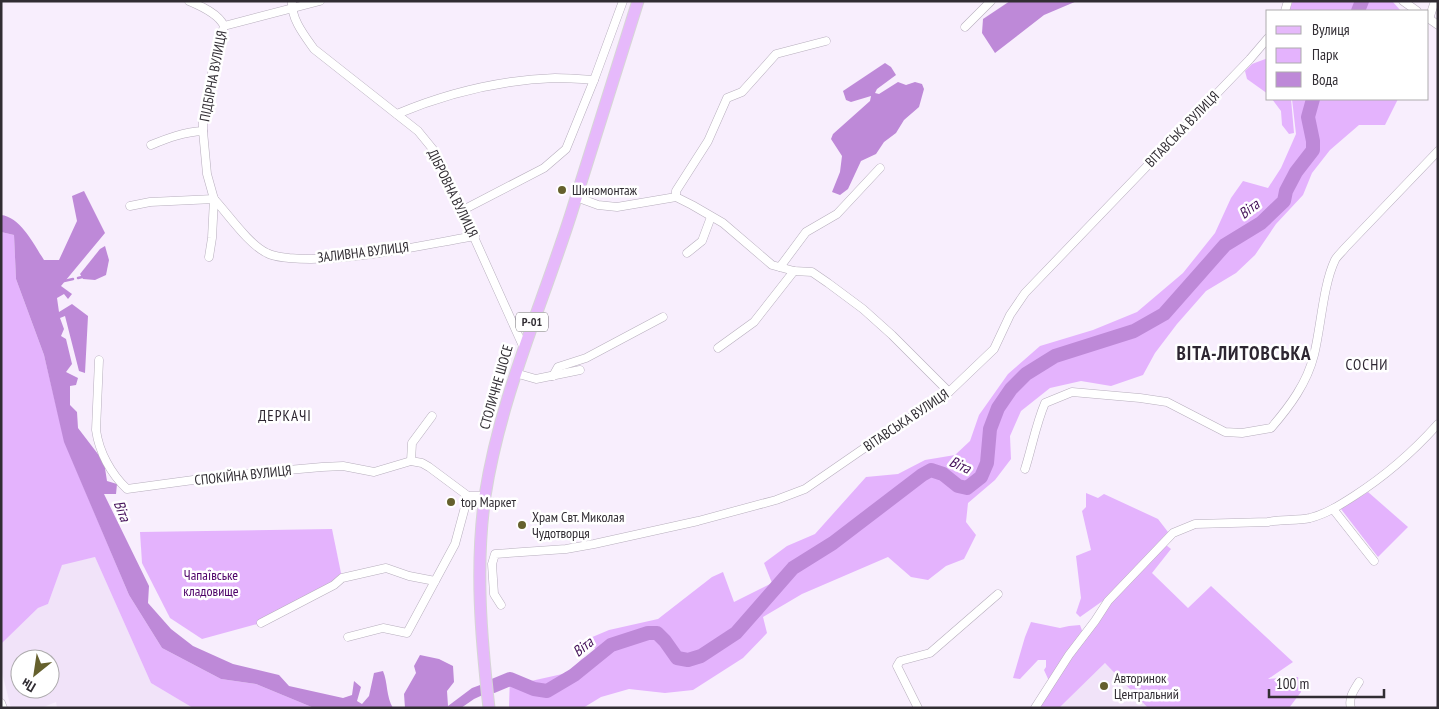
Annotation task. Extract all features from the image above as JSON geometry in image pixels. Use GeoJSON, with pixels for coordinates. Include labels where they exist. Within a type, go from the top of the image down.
{"type":"FeatureCollection","features":[{"type":"Feature","properties":{"kind":"main road","name":"СТОЛИЧНЕ ШОСЕ"},"geometry":{"type":"LineString","coordinates":[[489,708],[479,602],[479,572],[485,496],[500,426],[515,373],[576,197],[638,1]]}},
{"type":"Feature","properties":{"kind":"street","name":"ПІДБІРНА ВУЛИЦЯ"},"geometry":{"type":"LineString","coordinates":[[190,1],[219,18],[224,26],[206,103],[203,131],[207,174],[214,199]]}},
{"type":"Feature","properties":{"kind":"street"},"geometry":{"type":"LineString","coordinates":[[224,26],[291,5],[320,1]]}},
{"type":"Feature","properties":{"kind":"street"},"geometry":{"type":"LineString","coordinates":[[463,210],[544,168],[566,148],[594,80],[623,1]]}},
{"type":"Feature","properties":{"kind":"street"},"geometry":{"type":"LineString","coordinates":[[965,27],[992,1]]}},
{"type":"Feature","properties":{"kind":"street"},"geometry":{"type":"LineString","coordinates":[[1403,1],[1416,10]]}},
{"type":"Feature","properties":{"kind":"street"},"geometry":{"type":"LineString","coordinates":[[1435,1],[1429,19],[1438,25]]}},
{"type":"Feature","properties":{"kind":"street","name":"ДІБРОВНА ВУЛИЦЯ"},"geometry":{"type":"LineString","coordinates":[[291,5],[302,33],[314,49],[418,131],[436,153],[524,346]]}},
{"type":"Feature","properties":{"kind":"street","name":"ВІТАВСЬКА ВУЛИЦЯ"},"geometry":{"type":"LineString","coordinates":[[501,605],[494,594],[492,564],[495,554],[566,549],[594,544],[698,521],[776,500],[805,489],[949,392],[994,349],[1012,310],[1026,293],[1266,40]]}},
{"type":"Feature","properties":{"kind":"street"},"geometry":{"type":"LineString","coordinates":[[676,197],[676,191],[708,141],[727,98],[742,92],[776,54],[826,41]]}},
{"type":"Feature","properties":{"kind":"street"},"geometry":{"type":"LineString","coordinates":[[397,114],[427,102],[499,84],[556,78],[594,80]]}},
{"type":"Feature","properties":{"kind":"street"},"geometry":{"type":"LineString","coordinates":[[151,145],[168,137],[203,131]]}},
{"type":"Feature","properties":{"kind":"street"},"geometry":{"type":"LineString","coordinates":[[1024,469],[1034,441],[1039,416],[1045,403],[1072,392],[1166,402],[1225,432],[1242,433],[1271,428],[1285,412],[1304,383],[1314,356],[1329,283],[1336,260],[1345,248],[1438,151]]}},
{"type":"Feature","properties":{"kind":"street"},"geometry":{"type":"LineString","coordinates":[[780,268],[806,232],[836,214],[880,168]]}},
{"type":"Feature","properties":{"kind":"street"},"geometry":{"type":"LineString","coordinates":[[576,197],[598,205],[617,207],[676,197],[723,223],[772,265],[794,271],[812,272],[863,309],[949,392]]}},
{"type":"Feature","properties":{"kind":"street"},"geometry":{"type":"LineString","coordinates":[[130,206],[150,202],[214,199],[209,257]]}},
{"type":"Feature","properties":{"kind":"street","name":"ЗАЛИВНА ВУЛИЦЯ"},"geometry":{"type":"LineString","coordinates":[[214,199],[256,246],[267,254],[277,256],[302,259],[343,257],[475,236]]}},
{"type":"Feature","properties":{"kind":"street"},"geometry":{"type":"LineString","coordinates":[[687,253],[702,241],[712,217]]}},
{"type":"Feature","properties":{"kind":"street"},"geometry":{"type":"LineString","coordinates":[[718,348],[754,322],[794,271]]}},
{"type":"Feature","properties":{"kind":"street"},"geometry":{"type":"LineString","coordinates":[[553,376],[558,367],[586,358],[663,317]]}},
{"type":"Feature","properties":{"kind":"street","name":"СПОКІЙНА ВУЛИЦЯ"},"geometry":{"type":"LineString","coordinates":[[98,360],[96,430],[98,442],[118,480],[128,489],[230,474],[322,467],[343,466],[374,472],[411,461]]}},
{"type":"Feature","properties":{"kind":"street"},"geometry":{"type":"LineString","coordinates":[[515,373],[536,379],[580,370]]}},
{"type":"Feature","properties":{"kind":"street"},"geometry":{"type":"LineString","coordinates":[[432,416],[412,443],[411,461],[430,467],[468,496],[485,496]]}},
{"type":"Feature","properties":{"kind":"street"},"geometry":{"type":"LineString","coordinates":[[1035,708],[1069,655],[1085,636],[1108,601],[1173,533],[1195,524],[1292,521],[1311,518],[1333,509],[1363,490],[1405,459],[1438,424]]}},
{"type":"Feature","properties":{"kind":"street"},"geometry":{"type":"LineString","coordinates":[[348,637],[383,628],[407,633],[455,544],[468,496]]}},
{"type":"Feature","properties":{"kind":"street"},"geometry":{"type":"LineString","coordinates":[[1333,509],[1374,561]]}},
{"type":"Feature","properties":{"kind":"street"},"geometry":{"type":"LineString","coordinates":[[261,623],[334,585],[342,578],[378,568],[386,568],[435,582]]}},
{"type":"Feature","properties":{"kind":"street"},"geometry":{"type":"LineString","coordinates":[[918,708],[897,666],[900,661],[930,653],[998,594]]}},
{"type":"Feature","properties":{"kind":"street"},"geometry":{"type":"LineString","coordinates":[[1351,708],[1351,696],[1359,682]]}},
{"type":"Feature","properties":{"kind":"street"},"geometry":{"type":"LineString","coordinates":[[1,703],[3,708]]}},
{"type":"Feature","properties":{"kind":"shaded area"},"geometry":{"type":"Polygon","coordinates":[[[95,557],[151,683],[193,708],[57,708],[56,702],[41,708],[11,708],[1,669],[1,644],[38,608],[48,604],[62,564],[95,557]]]}},
{"type":"Feature","properties":{"kind":"shaded area","name":"Авторинок Центральний"},"geometry":{"type":"Polygon","coordinates":[[[1105,663],[1148,708],[1059,708],[1105,663]]]}},
{"type":"Feature","properties":{"kind":"green space"},"geometry":{"type":"Polygon","coordinates":[[[1293,1],[1392,1],[1400,10],[1289,10],[1293,1]]]}},
{"type":"Feature","properties":{"kind":"green space"},"geometry":{"type":"Polygon","coordinates":[[[1266,59],[1266,93],[1247,79],[1245,71],[1252,64],[1266,59]]]}},
{"type":"Feature","properties":{"kind":"green space"},"geometry":{"type":"Polygon","coordinates":[[[1273,100],[1291,100],[1294,133],[1289,134],[1282,125],[1281,111],[1273,100]]]}},
{"type":"Feature","properties":{"kind":"green space"},"geometry":{"type":"Polygon","coordinates":[[[1292,100],[1398,100],[1385,125],[1359,125],[1330,150],[1312,173],[1303,195],[1276,224],[1255,255],[1236,273],[1206,291],[1155,353],[1143,375],[1111,386],[1081,381],[1050,388],[1021,411],[1010,436],[1011,459],[995,480],[968,503],[966,522],[976,535],[964,559],[946,566],[928,580],[911,577],[888,557],[802,594],[763,617],[767,633],[743,658],[693,690],[665,693],[629,689],[601,697],[583,708],[509,708],[510,674],[531,681],[567,673],[582,659],[596,651],[590,638],[609,630],[658,619],[712,577],[723,572],[734,602],[772,583],[764,563],[787,546],[815,534],[866,477],[898,474],[925,460],[955,455],[970,441],[979,415],[1008,374],[1040,346],[1093,330],[1137,312],[1183,273],[1215,233],[1231,198],[1243,181],[1268,188],[1281,168],[1296,134],[1292,100]]]}},
{"type":"Feature","properties":{"kind":"green space"},"geometry":{"type":"Polygon","coordinates":[[[1,232],[14,235],[16,279],[44,355],[65,443],[129,595],[162,648],[221,679],[256,684],[314,708],[193,708],[151,683],[95,557],[62,565],[48,604],[38,608],[1,644],[1,232]]]}},
{"type":"Feature","properties":{"kind":"green space"},"geometry":{"type":"Polygon","coordinates":[[[1368,492],[1408,527],[1378,557],[1341,509],[1368,492]]]}},
{"type":"Feature","properties":{"kind":"green space"},"geometry":{"type":"Polygon","coordinates":[[[1086,493],[1098,498],[1104,494],[1158,519],[1168,532],[1104,600],[1080,617],[1076,613],[1081,598],[1076,556],[1091,550],[1082,511],[1086,507],[1086,493]]]}},
{"type":"Feature","properties":{"kind":"green space","name":"Чапаївське кладовище"},"geometry":{"type":"Polygon","coordinates":[[[332,529],[342,578],[261,623],[202,639],[170,618],[142,563],[140,532],[332,529]]]}},
{"type":"Feature","properties":{"kind":"green space"},"geometry":{"type":"Polygon","coordinates":[[[1166,545],[1171,549],[1152,573],[1188,608],[1211,586],[1293,662],[1268,679],[1298,677],[1301,692],[1289,708],[1148,708],[1105,663],[1059,708],[1038,708],[1070,657],[1089,635],[1110,603],[1166,545]]]}},
{"type":"Feature","properties":{"kind":"green space"},"geometry":{"type":"Polygon","coordinates":[[[1031,622],[1060,628],[1080,625],[1083,633],[1049,681],[1044,670],[1046,660],[1038,660],[1020,679],[1013,678],[1031,622]]]}},
{"type":"Feature","properties":{"kind":"water"},"geometry":{"type":"Polygon","coordinates":[[[1010,1],[1077,1],[1044,15],[995,53],[982,33],[983,19],[1010,1]]]}},
{"type":"Feature","properties":{"kind":"water"},"geometry":{"type":"Polygon","coordinates":[[[885,63],[891,67],[896,75],[877,89],[875,93],[879,94],[898,82],[906,85],[915,82],[922,84],[924,89],[919,107],[904,120],[896,133],[884,142],[876,154],[861,161],[848,189],[840,195],[832,192],[840,172],[842,156],[831,139],[833,134],[870,101],[871,96],[851,102],[846,100],[843,91],[885,63]]]}},
{"type":"Feature","properties":{"kind":"water"},"geometry":{"type":"Polygon","coordinates":[[[84,191],[105,233],[61,286],[72,294],[68,299],[64,294],[57,298],[59,312],[72,304],[88,316],[85,373],[79,371],[65,316],[60,318],[64,329],[61,336],[66,339],[72,364],[66,372],[78,378],[76,385],[70,386],[70,405],[77,412],[78,428],[104,462],[107,481],[117,484],[116,494],[104,494],[149,586],[148,603],[171,629],[193,646],[233,664],[279,675],[289,686],[343,698],[352,695],[354,681],[361,687],[357,701],[362,704],[369,696],[374,673],[383,671],[389,699],[393,708],[314,708],[256,684],[221,679],[162,648],[129,595],[64,442],[44,355],[16,279],[14,235],[1,232],[1,215],[8,217],[21,226],[44,260],[59,260],[77,221],[72,196],[84,191]]]}},
{"type":"Feature","properties":{"kind":"water"},"geometry":{"type":"Polygon","coordinates":[[[105,246],[109,260],[106,275],[95,280],[83,279],[80,274],[100,249],[105,246]]]}},
{"type":"Feature","properties":{"kind":"water"},"geometry":{"type":"Polygon","coordinates":[[[420,655],[439,659],[453,666],[454,682],[447,691],[448,706],[472,688],[510,674],[509,683],[474,699],[461,708],[405,708],[404,694],[416,673],[414,666],[420,655]]]}},
{"type":"Feature","properties":{"kind":"waterway","name":"Віта"},"geometry":{"type":"LineString","coordinates":[[1358,10],[1362,1]]}},
{"type":"Feature","properties":{"kind":"waterway","name":"Віта"},"geometry":{"type":"LineString","coordinates":[[493,686],[510,679],[534,689],[547,691],[574,675],[611,645],[648,633],[657,633],[677,658],[688,660],[701,656],[736,633],[793,568],[833,543],[922,475],[931,470],[943,474],[958,486],[967,488],[981,477],[987,463],[990,429],[998,408],[1011,389],[1026,374],[1055,356],[1134,331],[1164,314],[1225,245],[1261,223],[1284,201],[1286,191],[1296,172],[1313,150],[1308,117],[1313,100]]}},
{"type":"Feature","properties":{"kind":"waterway"},"geometry":{"type":"LineString","coordinates":[[78,278],[82,277]]}},
{"type":"Feature","properties":{"kind":"waterway"},"geometry":{"type":"LineString","coordinates":[[64,281],[73,279]]}},
{"type":"Feature","properties":{"kind":"place","name":"Шиномонтаж"},"geometry":{"type":"Point","coordinates":[562,190]}},
{"type":"Feature","properties":{"kind":"place","name":"top Маркет"},"geometry":{"type":"Point","coordinates":[451,502]}},
{"type":"Feature","properties":{"kind":"place","name":"Храм Свт. Миколая Чудотворця"},"geometry":{"type":"Point","coordinates":[522,525]}},
{"type":"Feature","properties":{"kind":"place","name":"Авторинок Центральний"},"geometry":{"type":"Point","coordinates":[1104,686]}},
{"type":"Feature","properties":{"kind":"district","name":"ВІТА-ЛИТОВСЬКА"},"geometry":{"type":"Point","coordinates":[1244,353]}},
{"type":"Feature","properties":{"kind":"district","name":"СОСНИ"},"geometry":{"type":"Point","coordinates":[1367,365]}},
{"type":"Feature","properties":{"kind":"district","name":"ДЕРКАЧІ"},"geometry":{"type":"Point","coordinates":[285,416]}}]}
